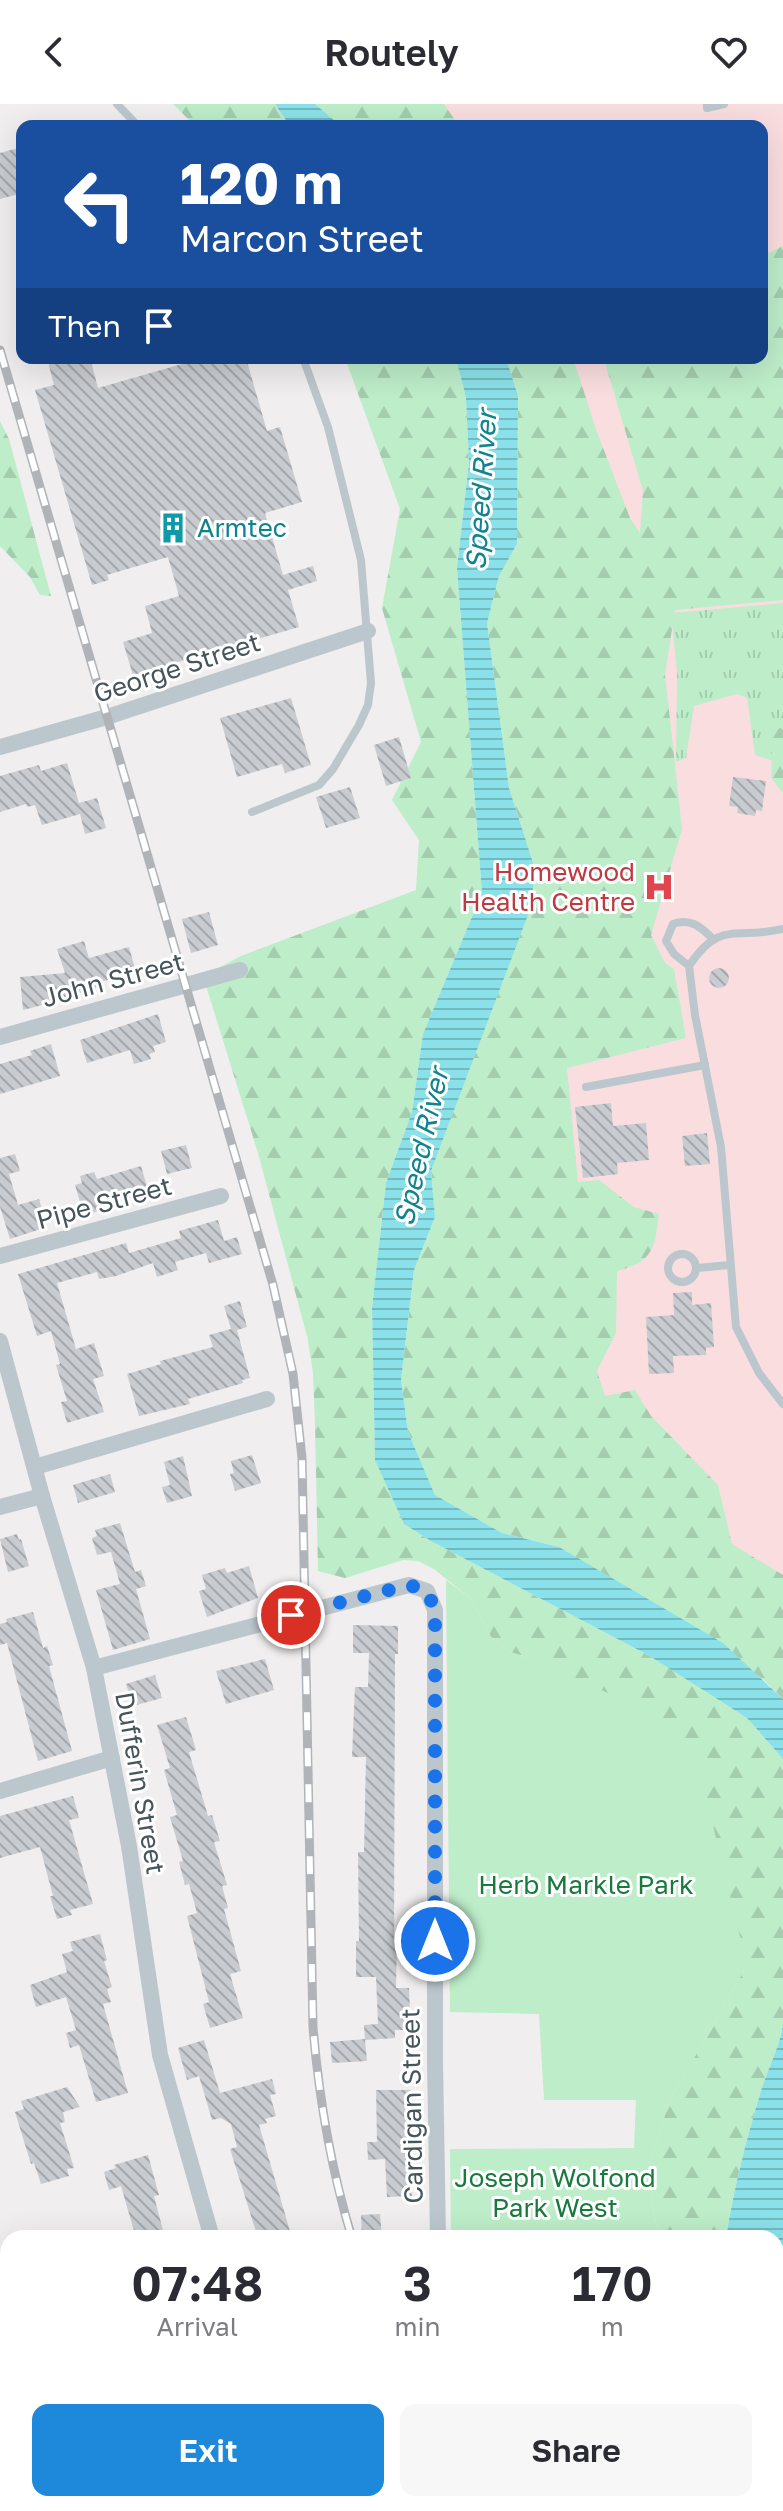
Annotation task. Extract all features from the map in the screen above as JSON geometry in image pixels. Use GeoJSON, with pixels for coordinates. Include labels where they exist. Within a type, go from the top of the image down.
{"type":"FeatureCollection","features":[{"type":"Feature","properties":{"kind":"street","name":"George Street"},"geometry":{"type":"LineString","coordinates":[[0,747],[107,717],[368,631]]}},
{"type":"Feature","properties":{"kind":"street","name":"John Street"},"geometry":{"type":"LineString","coordinates":[[0,1037],[240,970]]}},
{"type":"Feature","properties":{"kind":"street","name":"Pipe Street"},"geometry":{"type":"LineString","coordinates":[[0,1256],[221,1196]]}},
{"type":"Feature","properties":{"kind":"street","name":"Dufferin Street"},"geometry":{"type":"LineString","coordinates":[[0,1341],[42,1496],[94,1668],[129,1846],[160,2055],[210,2230]]}},
{"type":"Feature","properties":{"kind":"street"},"geometry":{"type":"LineString","coordinates":[[35,1467],[267,1399]]}},
{"type":"Feature","properties":{"kind":"street"},"geometry":{"type":"LineString","coordinates":[[0,1507],[42,1496]]}},
{"type":"Feature","properties":{"kind":"street","name":"Cardigan Street"},"geometry":{"type":"LineString","coordinates":[[94,1668],[409,1585],[427,1591],[435,1610],[438,2230]]}},
{"type":"Feature","properties":{"kind":"street"},"geometry":{"type":"LineString","coordinates":[[0,1791],[112,1758]]}},
{"type":"Feature","properties":{"kind":"lane"},"geometry":{"type":"LineString","coordinates":[[117,104],[132,120]]}},
{"type":"Feature","properties":{"kind":"lane"},"geometry":{"type":"LineString","coordinates":[[707,104],[707,108],[724,104]]}},
{"type":"Feature","properties":{"kind":"lane"},"geometry":{"type":"LineString","coordinates":[[252,812],[319,785],[333,769],[368,705],[371,683],[361,560],[328,427],[305,364]]}},
{"type":"Feature","properties":{"kind":"lane"},"geometry":{"type":"LineString","coordinates":[[712,938],[694,923],[684,921],[673,924],[666,941],[674,954],[689,966],[721,1147],[736,1327],[759,1373],[783,1404]]}},
{"type":"Feature","properties":{"kind":"lane"},"geometry":{"type":"LineString","coordinates":[[689,966],[712,938],[783,929]]}},
{"type":"Feature","properties":{"kind":"lane"},"geometry":{"type":"LineString","coordinates":[[586,1087],[705,1065]]}},
{"type":"Feature","properties":{"kind":"lane"},"geometry":{"type":"LineString","coordinates":[[697,1268],[730,1265]]}},
{"type":"Feature","properties":{"kind":"shaded area","name":"Homewood Health Centre"},"geometry":{"type":"Polygon","coordinates":[[[346,104],[783,104],[783,1693],[560,1540],[514,364],[768,364],[768,120],[360,120],[346,104]]]}},
{"type":"Feature","properties":{"kind":"green space"},"geometry":{"type":"Polygon","coordinates":[[[173,104],[275,104],[286,120],[189,120],[173,104]]]}},
{"type":"Feature","properties":{"kind":"green space"},"geometry":{"type":"Polygon","coordinates":[[[315,104],[444,104],[455,120],[334,120],[315,104]]]}},
{"type":"Feature","properties":{"kind":"green space","name":"Homewood Health Centre"},"geometry":{"type":"Polygon","coordinates":[[[783,246],[783,600],[675,610],[665,674],[682,829],[651,935],[665,963],[674,969],[686,1038],[567,1068],[578,1182],[599,1180],[634,1207],[659,1214],[650,1252],[639,1263],[617,1271],[616,1333],[597,1371],[605,1396],[635,1390],[651,1416],[718,1485],[732,1544],[783,1575],[783,1699],[763,1679],[559,1547],[502,1533],[435,1495],[408,1432],[401,1380],[414,1270],[435,1217],[431,1171],[530,907],[535,869],[509,788],[487,623],[499,576],[517,544],[518,396],[508,364],[575,364],[630,518],[640,533],[643,491],[605,364],[768,364],[768,253],[783,246]]]}},
{"type":"Feature","properties":{"kind":"green space"},"geometry":{"type":"Polygon","coordinates":[[[347,364],[458,364],[466,398],[469,462],[457,568],[482,893],[423,1034],[412,1112],[386,1183],[372,1308],[375,1459],[404,1524],[648,1655],[747,1718],[783,1759],[783,2025],[745,2146],[728,2230],[657,2230],[647,2175],[670,2100],[747,1965],[542,1662],[510,1652],[491,1637],[470,1598],[434,1569],[418,1561],[403,1560],[345,1578],[318,1571],[313,1373],[308,1340],[258,1153],[203,976],[241,956],[416,890],[419,840],[392,800],[421,742],[382,608],[400,509],[347,364]]]}},
{"type":"Feature","properties":{"kind":"green space"},"geometry":{"type":"Polygon","coordinates":[[[0,421],[9,439],[51,596],[40,595],[30,577],[0,546],[0,421]]]}},
{"type":"Feature","properties":{"kind":"green space"},"geometry":{"type":"Polygon","coordinates":[[[783,603],[783,764],[755,755],[747,698],[737,694],[694,706],[686,758],[676,762],[677,673],[671,613],[783,603]]]}},
{"type":"Feature","properties":{"kind":"green space"},"geometry":{"type":"Polygon","coordinates":[[[783,727],[783,793],[771,778],[773,731],[783,727]]]}},
{"type":"Feature","properties":{"kind":"green space","name":"Herb Markle Park"},"geometry":{"type":"Polygon","coordinates":[[[446,1580],[470,1598],[491,1637],[510,1652],[542,1662],[614,1696],[697,1760],[747,1965],[670,2100],[651,2156],[647,2175],[657,2230],[451,2230],[450,2149],[634,2148],[636,2100],[544,2100],[539,2014],[450,2012],[446,1580]]]}},
{"type":"Feature","properties":{"kind":"water"},"geometry":{"type":"Polygon","coordinates":[[[275,104],[315,104],[334,120],[286,120],[275,104]]]}},
{"type":"Feature","properties":{"kind":"water","name":"Speed River"},"geometry":{"type":"Polygon","coordinates":[[[458,364],[508,364],[518,396],[517,544],[499,576],[487,623],[509,788],[535,869],[531,907],[431,1171],[435,1217],[414,1270],[401,1380],[408,1432],[435,1495],[502,1533],[559,1547],[723,1643],[783,1699],[783,1759],[747,1718],[648,1655],[404,1524],[375,1460],[372,1308],[386,1183],[412,1112],[423,1034],[482,893],[457,568],[469,462],[466,398],[458,364]]]}},
{"type":"Feature","properties":{"kind":"water"},"geometry":{"type":"Polygon","coordinates":[[[783,2025],[783,2230],[728,2230],[745,2146],[783,2025]]]}},
{"type":"Feature","properties":{"kind":"building"},"geometry":{"type":"Polygon","coordinates":[[[16,149],[16,195],[0,199],[0,153],[16,149]]]}},
{"type":"Feature","properties":{"kind":"building","name":"Armtec"},"geometry":{"type":"Polygon","coordinates":[[[49,364],[92,364],[98,388],[182,364],[248,364],[267,431],[280,427],[302,502],[265,513],[283,575],[313,566],[317,581],[288,590],[299,627],[133,675],[123,642],[152,633],[145,606],[179,596],[168,557],[107,575],[109,580],[92,585],[35,390],[54,385],[49,364]]]}},
{"type":"Feature","properties":{"kind":"building"},"geometry":{"type":"Polygon","coordinates":[[[291,698],[311,765],[285,773],[282,764],[237,777],[220,718],[291,698]]]}},
{"type":"Feature","properties":{"kind":"building"},"geometry":{"type":"Polygon","coordinates":[[[399,737],[411,778],[386,786],[374,745],[399,737]]]}},
{"type":"Feature","properties":{"kind":"building"},"geometry":{"type":"Polygon","coordinates":[[[67,763],[79,803],[97,798],[106,828],[85,834],[80,814],[42,825],[35,805],[27,807],[26,804],[0,812],[0,776],[39,765],[41,771],[67,763]]]}},
{"type":"Feature","properties":{"kind":"building"},"geometry":{"type":"Polygon","coordinates":[[[733,777],[766,781],[762,811],[756,810],[755,816],[737,813],[738,807],[729,806],[733,777]]]}},
{"type":"Feature","properties":{"kind":"building"},"geometry":{"type":"Polygon","coordinates":[[[350,787],[360,818],[326,828],[316,797],[350,787]]]}},
{"type":"Feature","properties":{"kind":"building"},"geometry":{"type":"Polygon","coordinates":[[[209,912],[218,945],[191,953],[182,919],[209,912]]]}},
{"type":"Feature","properties":{"kind":"building"},"geometry":{"type":"Polygon","coordinates":[[[84,941],[89,958],[129,947],[136,972],[23,1010],[20,977],[65,973],[57,949],[84,941]]]}},
{"type":"Feature","properties":{"kind":"building"},"geometry":{"type":"Polygon","coordinates":[[[719,968],[726,971],[729,978],[726,985],[719,988],[712,985],[709,978],[712,971],[719,968]]]}},
{"type":"Feature","properties":{"kind":"building"},"geometry":{"type":"Polygon","coordinates":[[[158,1014],[166,1042],[153,1046],[155,1052],[149,1054],[151,1059],[134,1064],[130,1050],[87,1063],[80,1040],[158,1014]]]}},
{"type":"Feature","properties":{"kind":"building"},"geometry":{"type":"Polygon","coordinates":[[[51,1044],[60,1076],[0,1094],[0,1064],[32,1055],[30,1051],[51,1044]]]}},
{"type":"Feature","properties":{"kind":"building"},"geometry":{"type":"Polygon","coordinates":[[[611,1103],[613,1126],[646,1123],[649,1160],[617,1163],[618,1174],[583,1178],[575,1107],[611,1103]]]}},
{"type":"Feature","properties":{"kind":"building"},"geometry":{"type":"Polygon","coordinates":[[[707,1133],[710,1164],[685,1166],[682,1136],[707,1133]]]}},
{"type":"Feature","properties":{"kind":"building"},"geometry":{"type":"Polygon","coordinates":[[[186,1145],[192,1168],[167,1174],[161,1151],[186,1145]]]}},
{"type":"Feature","properties":{"kind":"building"},"geometry":{"type":"Polygon","coordinates":[[[15,1154],[20,1171],[9,1174],[18,1205],[39,1199],[47,1227],[10,1239],[0,1207],[0,1158],[15,1154]]]}},
{"type":"Feature","properties":{"kind":"building"},"geometry":{"type":"Polygon","coordinates":[[[141,1166],[148,1190],[104,1203],[106,1209],[84,1215],[75,1185],[82,1183],[80,1176],[94,1172],[97,1179],[141,1166]]]}},
{"type":"Feature","properties":{"kind":"building"},"geometry":{"type":"Polygon","coordinates":[[[218,1220],[224,1241],[237,1237],[242,1254],[209,1263],[206,1253],[175,1262],[178,1270],[157,1277],[153,1263],[116,1276],[99,1279],[97,1272],[57,1283],[76,1349],[94,1343],[104,1376],[93,1379],[104,1412],[67,1423],[61,1402],[67,1401],[56,1365],[60,1364],[51,1331],[37,1336],[18,1274],[126,1243],[129,1253],[181,1238],[179,1231],[218,1220]]]}},
{"type":"Feature","properties":{"kind":"building"},"geometry":{"type":"Polygon","coordinates":[[[692,1292],[692,1305],[711,1303],[714,1347],[706,1348],[706,1355],[673,1356],[674,1373],[649,1374],[646,1317],[674,1315],[673,1293],[692,1292]]]}},
{"type":"Feature","properties":{"kind":"building"},"geometry":{"type":"Polygon","coordinates":[[[240,1301],[247,1327],[237,1330],[250,1378],[242,1380],[243,1383],[188,1399],[190,1404],[139,1416],[127,1374],[161,1364],[160,1361],[213,1347],[209,1335],[231,1329],[224,1306],[240,1301]]]}},
{"type":"Feature","properties":{"kind":"building"},"geometry":{"type":"Polygon","coordinates":[[[252,1455],[261,1483],[235,1491],[230,1474],[234,1473],[231,1461],[252,1455]]]}},
{"type":"Feature","properties":{"kind":"building"},"geometry":{"type":"Polygon","coordinates":[[[183,1456],[192,1496],[167,1503],[162,1487],[170,1485],[164,1462],[183,1456]]]}},
{"type":"Feature","properties":{"kind":"building"},"geometry":{"type":"Polygon","coordinates":[[[110,1474],[115,1492],[78,1503],[73,1485],[110,1474]]]}},
{"type":"Feature","properties":{"kind":"building"},"geometry":{"type":"Polygon","coordinates":[[[120,1523],[135,1572],[141,1570],[146,1586],[136,1589],[150,1639],[113,1650],[96,1590],[120,1584],[111,1552],[97,1555],[92,1538],[97,1536],[95,1530],[120,1523]]]}},
{"type":"Feature","properties":{"kind":"building"},"geometry":{"type":"Polygon","coordinates":[[[17,1534],[29,1566],[8,1572],[0,1539],[17,1534]]]}},
{"type":"Feature","properties":{"kind":"building"},"geometry":{"type":"Polygon","coordinates":[[[249,1566],[258,1598],[207,1617],[199,1591],[206,1589],[202,1575],[225,1568],[227,1573],[249,1566]]]}},
{"type":"Feature","properties":{"kind":"building"},"geometry":{"type":"Polygon","coordinates":[[[33,1612],[43,1648],[47,1646],[53,1665],[49,1666],[72,1751],[38,1761],[7,1643],[0,1645],[0,1624],[7,1622],[6,1619],[33,1612]]]}},
{"type":"Feature","properties":{"kind":"building"},"geometry":{"type":"Polygon","coordinates":[[[353,1625],[398,1626],[398,1654],[395,1654],[394,1942],[397,1942],[396,1988],[409,1988],[410,2012],[405,2013],[406,2030],[395,2030],[395,2038],[365,2040],[367,2061],[332,2063],[330,2042],[365,2039],[364,2025],[378,2024],[376,1977],[356,1977],[356,1941],[359,1941],[358,1852],[364,1852],[366,1757],[352,1757],[353,1732],[355,1687],[368,1687],[369,1653],[353,1653],[353,1625]]]}},
{"type":"Feature","properties":{"kind":"building"},"geometry":{"type":"Polygon","coordinates":[[[265,1659],[274,1690],[226,1704],[216,1671],[265,1659]]]}},
{"type":"Feature","properties":{"kind":"building"},"geometry":{"type":"Polygon","coordinates":[[[155,1675],[162,1698],[133,1706],[126,1684],[155,1675]]]}},
{"type":"Feature","properties":{"kind":"building"},"geometry":{"type":"Polygon","coordinates":[[[186,1717],[196,1750],[189,1752],[208,1816],[212,1815],[220,1841],[214,1842],[227,1885],[222,1886],[228,1908],[224,1909],[241,1971],[230,1974],[243,2018],[210,2028],[203,2004],[209,2002],[187,1916],[197,1913],[179,1862],[183,1861],[170,1817],[177,1815],[164,1770],[170,1768],[157,1725],[186,1717]]]}},
{"type":"Feature","properties":{"kind":"building"},"geometry":{"type":"Polygon","coordinates":[[[73,1796],[79,1818],[69,1820],[93,1904],[70,1910],[72,1915],[57,1919],[40,1847],[0,1858],[0,1816],[73,1796]]]}},
{"type":"Feature","properties":{"kind":"building"},"geometry":{"type":"Polygon","coordinates":[[[100,1934],[112,1987],[107,1989],[111,2002],[103,2004],[128,2093],[96,2102],[79,2045],[70,2048],[66,2033],[76,2030],[66,1997],[36,2007],[30,1985],[67,1972],[62,1954],[73,1951],[70,1942],[100,1934]]]}},
{"type":"Feature","properties":{"kind":"building"},"geometry":{"type":"Polygon","coordinates":[[[204,2040],[220,2093],[272,2079],[276,2094],[270,2095],[276,2116],[265,2119],[267,2123],[259,2125],[290,2230],[255,2230],[230,2149],[237,2147],[231,2124],[221,2118],[212,2120],[199,2076],[187,2080],[178,2048],[204,2040]]]}},
{"type":"Feature","properties":{"kind":"building"},"geometry":{"type":"Polygon","coordinates":[[[67,2087],[80,2107],[63,2112],[65,2122],[60,2123],[74,2168],[67,2169],[69,2176],[41,2184],[34,2163],[31,2164],[15,2112],[24,2109],[21,2101],[67,2087]]]}},
{"type":"Feature","properties":{"kind":"building"},"geometry":{"type":"Polygon","coordinates":[[[376,2090],[411,2090],[411,2113],[408,2113],[412,2196],[387,2197],[385,2159],[368,2160],[367,2142],[377,2142],[376,2090]]]}},
{"type":"Feature","properties":{"kind":"building"},"geometry":{"type":"Polygon","coordinates":[[[148,2155],[159,2195],[154,2196],[163,2230],[134,2230],[121,2186],[109,2190],[104,2172],[116,2168],[114,2165],[148,2155]]]}},
{"type":"Feature","properties":{"kind":"building"},"geometry":{"type":"Polygon","coordinates":[[[380,2214],[381,2230],[362,2230],[361,2215],[380,2214]]]}},
{"type":"Feature","properties":{"kind":"railway"},"geometry":{"type":"LineString","coordinates":[[0,350],[273,1285],[293,1374],[302,1458],[313,2027],[327,2134],[350,2230]]}},
{"type":"Feature","properties":{"kind":"place","name":"Armtec"},"geometry":{"type":"Point","coordinates":[173,528]}},
{"type":"Feature","properties":{"kind":"place","name":"Homewood Health Centre"},"geometry":{"type":"Point","coordinates":[659,887]}},
{"type":"Feature","properties":{"kind":"route"},"geometry":{"type":"LineString","coordinates":[[291,1615],[409,1585],[427,1591],[435,1610],[435,1941]]}},
{"type":"Feature","properties":{"kind":"park label","name":"Joseph Wolfond Park West"},"geometry":{"type":"Point","coordinates":[555,2193]}}]}
